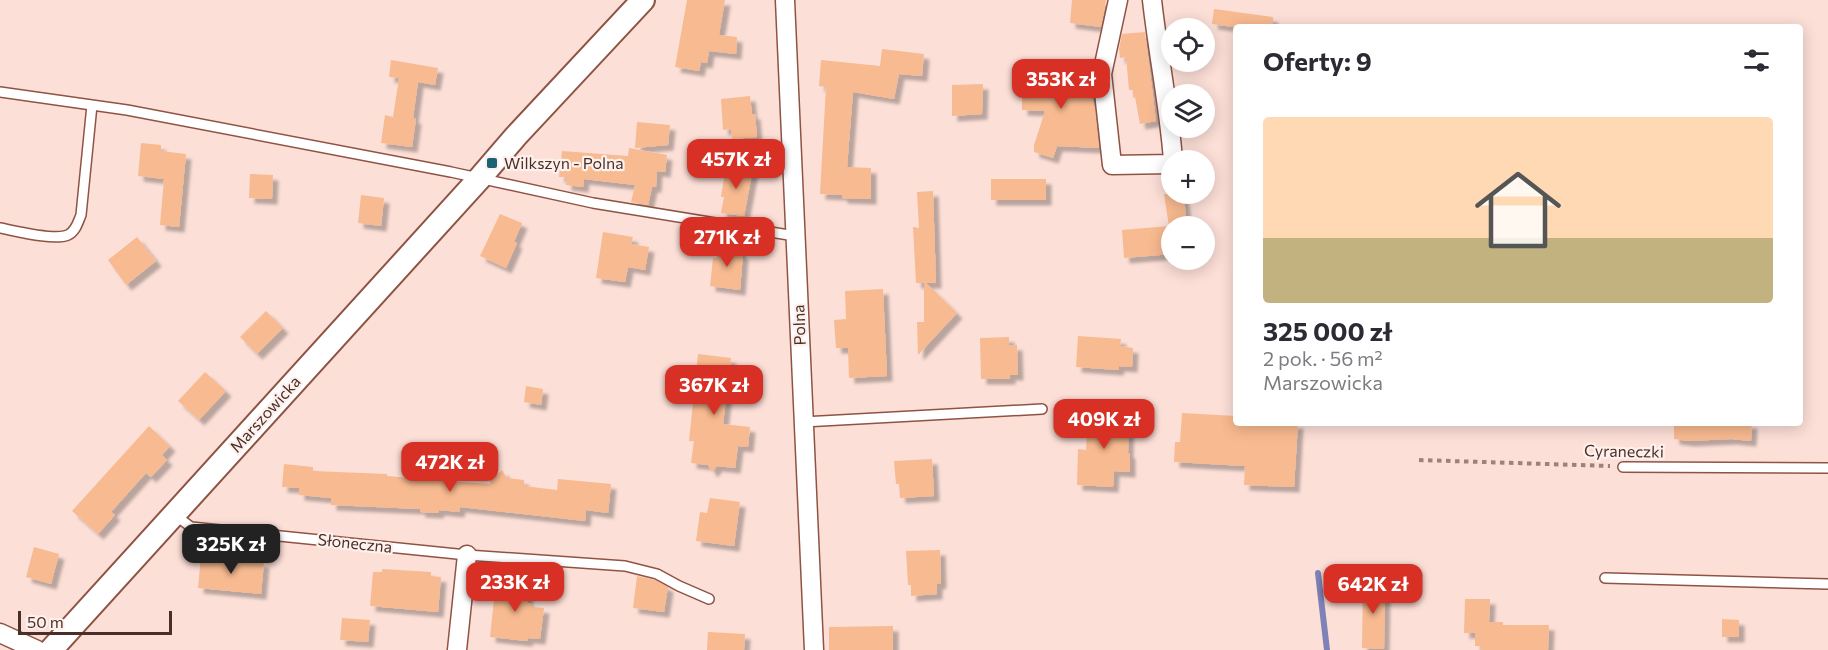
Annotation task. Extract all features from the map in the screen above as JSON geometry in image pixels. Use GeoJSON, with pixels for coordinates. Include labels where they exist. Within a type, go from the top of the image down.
{"type":"FeatureCollection","features":[{"type":"Feature","properties":{"kind":"street","name":"Marszowicka"},"geometry":{"type":"LineString","coordinates":[[51,650],[516,136],[643,0]]}},
{"type":"Feature","properties":{"kind":"street","name":"Polna"},"geometry":{"type":"LineString","coordinates":[[785,0],[814,650]]}},
{"type":"Feature","properties":{"kind":"street"},"geometry":{"type":"LineString","coordinates":[[1118,0],[1102,74],[1112,165],[1161,163]]}},
{"type":"Feature","properties":{"kind":"street"},"geometry":{"type":"LineString","coordinates":[[1152,0],[1170,122],[1171,150]]}},
{"type":"Feature","properties":{"kind":"street"},"geometry":{"type":"LineString","coordinates":[[457,650],[467,555]]}},
{"type":"Feature","properties":{"kind":"street"},"geometry":{"type":"LineString","coordinates":[[0,633],[37,650]]}},
{"type":"Feature","properties":{"kind":"lane"},"geometry":{"type":"LineString","coordinates":[[0,92],[92,105],[428,167],[593,203],[795,236]]}},
{"type":"Feature","properties":{"kind":"lane"},"geometry":{"type":"LineString","coordinates":[[0,228],[53,237],[67,235],[75,229],[81,215],[92,105]]}},
{"type":"Feature","properties":{"kind":"lane"},"geometry":{"type":"LineString","coordinates":[[803,422],[1042,408]]}},
{"type":"Feature","properties":{"kind":"lane","name":"Cyraneczki"},"geometry":{"type":"LineString","coordinates":[[1623,467],[1828,468]]}},
{"type":"Feature","properties":{"kind":"lane","name":"Słoneczna"},"geometry":{"type":"LineString","coordinates":[[175,515],[191,527],[467,555],[625,566],[657,574],[709,599]]}},
{"type":"Feature","properties":{"kind":"lane"},"geometry":{"type":"LineString","coordinates":[[1605,578],[1828,584]]}},
{"type":"Feature","properties":{"kind":"path","name":"Cyraneczki"},"geometry":{"type":"LineString","coordinates":[[1419,460],[1623,467]]}},
{"type":"Feature","properties":{"kind":"building"},"geometry":{"type":"Polygon","coordinates":[[[687,0],[725,0],[719,35],[737,37],[736,54],[709,51],[707,63],[701,62],[699,71],[675,67],[687,0]]]}},
{"type":"Feature","properties":{"kind":"building"},"geometry":{"type":"Polygon","coordinates":[[[1072,0],[1106,0],[1101,27],[1070,23],[1072,0]]]}},
{"type":"Feature","properties":{"kind":"building"},"geometry":{"type":"Polygon","coordinates":[[[1214,9],[1273,17],[1273,24],[1233,24],[1233,27],[1215,24],[1214,9]]]}},
{"type":"Feature","properties":{"kind":"building"},"geometry":{"type":"Polygon","coordinates":[[[1145,32],[1156,121],[1140,124],[1133,90],[1129,90],[1126,57],[1120,58],[1119,49],[1122,34],[1145,32]]]}},
{"type":"Feature","properties":{"kind":"building"},"geometry":{"type":"Polygon","coordinates":[[[882,49],[924,54],[922,76],[899,74],[894,99],[853,92],[847,167],[871,168],[871,199],[842,198],[842,195],[820,194],[826,87],[819,86],[821,60],[880,66],[882,49]]]}},
{"type":"Feature","properties":{"kind":"building"},"geometry":{"type":"Polygon","coordinates":[[[391,60],[438,68],[435,85],[418,82],[412,147],[381,143],[385,115],[393,117],[399,78],[389,77],[391,60]]]}},
{"type":"Feature","properties":{"kind":"building"},"geometry":{"type":"Polygon","coordinates":[[[1022,71],[1091,73],[1091,95],[1099,148],[1057,146],[1053,158],[1034,152],[1034,145],[1045,111],[1022,110],[1022,71]]]}},
{"type":"Feature","properties":{"kind":"building"},"geometry":{"type":"Polygon","coordinates":[[[983,84],[982,114],[952,116],[952,85],[983,84]]]}},
{"type":"Feature","properties":{"kind":"building"},"geometry":{"type":"Polygon","coordinates":[[[750,96],[752,114],[755,114],[757,137],[732,139],[731,129],[723,130],[721,99],[750,96]]]}},
{"type":"Feature","properties":{"kind":"building"},"geometry":{"type":"Polygon","coordinates":[[[637,122],[670,125],[668,145],[635,148],[637,122]]]}},
{"type":"Feature","properties":{"kind":"building"},"geometry":{"type":"Polygon","coordinates":[[[141,143],[161,145],[161,151],[186,154],[179,227],[160,225],[164,179],[138,176],[141,143]]]}},
{"type":"Feature","properties":{"kind":"building"},"geometry":{"type":"Polygon","coordinates":[[[629,148],[667,155],[665,172],[657,171],[656,187],[652,187],[648,205],[631,202],[635,185],[584,179],[583,187],[566,185],[567,177],[559,177],[562,151],[628,156],[629,148]]]}},
{"type":"Feature","properties":{"kind":"building"},"geometry":{"type":"Polygon","coordinates":[[[726,164],[753,169],[744,216],[721,213],[726,164]]]}},
{"type":"Feature","properties":{"kind":"building"},"geometry":{"type":"Polygon","coordinates":[[[250,174],[273,175],[272,199],[249,198],[250,174]]]}},
{"type":"Feature","properties":{"kind":"building"},"geometry":{"type":"Polygon","coordinates":[[[991,179],[1046,179],[1046,200],[991,200],[991,179]]]}},
{"type":"Feature","properties":{"kind":"building"},"geometry":{"type":"Polygon","coordinates":[[[933,191],[936,283],[926,283],[957,313],[918,355],[917,322],[924,322],[924,283],[916,283],[913,227],[919,228],[917,192],[933,191]]]}},
{"type":"Feature","properties":{"kind":"building"},"geometry":{"type":"Polygon","coordinates":[[[361,195],[384,198],[381,226],[358,223],[361,195]]]}},
{"type":"Feature","properties":{"kind":"building"},"geometry":{"type":"Polygon","coordinates":[[[1166,204],[1185,204],[1185,216],[1167,216],[1166,204]]]}},
{"type":"Feature","properties":{"kind":"building"},"geometry":{"type":"Polygon","coordinates":[[[500,214],[522,223],[514,242],[517,243],[506,268],[480,256],[500,214]]]}},
{"type":"Feature","properties":{"kind":"building"},"geometry":{"type":"Polygon","coordinates":[[[1161,227],[1161,255],[1124,258],[1122,230],[1161,227]]]}},
{"type":"Feature","properties":{"kind":"building"},"geometry":{"type":"Polygon","coordinates":[[[603,232],[633,237],[631,244],[649,247],[645,270],[628,267],[625,282],[596,278],[603,232]]]}},
{"type":"Feature","properties":{"kind":"building"},"geometry":{"type":"Polygon","coordinates":[[[137,237],[156,261],[126,285],[108,260],[137,237]]]}},
{"type":"Feature","properties":{"kind":"building"},"geometry":{"type":"Polygon","coordinates":[[[718,246],[740,248],[740,253],[743,254],[740,290],[710,286],[713,258],[717,258],[718,246]]]}},
{"type":"Feature","properties":{"kind":"building"},"geometry":{"type":"Polygon","coordinates":[[[883,289],[887,376],[849,378],[848,348],[836,348],[834,320],[846,319],[845,291],[883,289]]]}},
{"type":"Feature","properties":{"kind":"building"},"geometry":{"type":"Polygon","coordinates":[[[266,311],[283,328],[257,354],[240,337],[266,311]]]}},
{"type":"Feature","properties":{"kind":"building"},"geometry":{"type":"Polygon","coordinates":[[[1078,336],[1121,339],[1120,346],[1133,348],[1132,367],[1119,366],[1118,370],[1076,367],[1078,336]]]}},
{"type":"Feature","properties":{"kind":"building"},"geometry":{"type":"Polygon","coordinates":[[[1009,337],[1009,345],[1017,345],[1018,375],[1010,375],[1010,379],[981,379],[980,338],[1009,337]]]}},
{"type":"Feature","properties":{"kind":"building"},"geometry":{"type":"Polygon","coordinates":[[[698,354],[731,358],[723,424],[750,427],[748,447],[738,446],[735,468],[717,466],[712,472],[708,465],[691,463],[694,441],[689,441],[698,354]]]}},
{"type":"Feature","properties":{"kind":"building"},"geometry":{"type":"Polygon","coordinates":[[[205,372],[226,391],[199,420],[178,401],[205,372]]]}},
{"type":"Feature","properties":{"kind":"building"},"geometry":{"type":"Polygon","coordinates":[[[526,386],[543,389],[541,405],[524,402],[526,386]]]}},
{"type":"Feature","properties":{"kind":"building"},"geometry":{"type":"Polygon","coordinates":[[[1182,413],[1233,416],[1233,426],[1298,426],[1294,487],[1244,485],[1245,466],[1174,462],[1175,442],[1180,442],[1182,413]]]}},
{"type":"Feature","properties":{"kind":"building"},"geometry":{"type":"Polygon","coordinates":[[[1088,414],[1129,415],[1130,472],[1114,471],[1113,487],[1077,485],[1078,449],[1086,450],[1088,414]]]}},
{"type":"Feature","properties":{"kind":"building"},"geometry":{"type":"Polygon","coordinates":[[[149,426],[170,446],[162,455],[167,460],[151,477],[146,473],[111,512],[115,515],[98,534],[72,511],[149,426]]]}},
{"type":"Feature","properties":{"kind":"building"},"geometry":{"type":"Polygon","coordinates":[[[1674,426],[1752,426],[1751,441],[1674,439],[1674,426]]]}},
{"type":"Feature","properties":{"kind":"building"},"geometry":{"type":"Polygon","coordinates":[[[932,459],[934,496],[900,498],[894,461],[932,459]]]}},
{"type":"Feature","properties":{"kind":"building"},"geometry":{"type":"Polygon","coordinates":[[[284,464],[313,467],[313,471],[387,474],[387,476],[422,479],[423,471],[449,473],[448,481],[490,484],[491,477],[495,477],[502,470],[507,478],[524,480],[524,486],[557,490],[558,479],[611,484],[608,513],[586,510],[585,521],[460,507],[459,512],[439,510],[438,513],[420,512],[420,509],[331,505],[331,498],[299,495],[299,488],[282,487],[284,464]]]}},
{"type":"Feature","properties":{"kind":"building"},"geometry":{"type":"Polygon","coordinates":[[[710,498],[740,502],[734,546],[696,541],[700,512],[707,513],[710,498]]]}},
{"type":"Feature","properties":{"kind":"building"},"geometry":{"type":"Polygon","coordinates":[[[34,547],[59,554],[51,584],[26,577],[34,547]]]}},
{"type":"Feature","properties":{"kind":"building"},"geometry":{"type":"Polygon","coordinates":[[[940,550],[941,583],[937,584],[937,594],[911,596],[906,551],[940,550]]]}},
{"type":"Feature","properties":{"kind":"building"},"geometry":{"type":"Polygon","coordinates":[[[201,556],[264,562],[261,594],[198,588],[201,556]]]}},
{"type":"Feature","properties":{"kind":"building"},"geometry":{"type":"Polygon","coordinates":[[[382,569],[431,572],[431,576],[441,577],[438,612],[370,606],[373,572],[382,572],[382,569]]]}},
{"type":"Feature","properties":{"kind":"building"},"geometry":{"type":"Polygon","coordinates":[[[637,576],[655,580],[668,587],[664,612],[633,608],[637,576]]]}},
{"type":"Feature","properties":{"kind":"building"},"geometry":{"type":"Polygon","coordinates":[[[496,580],[529,584],[527,603],[532,603],[531,607],[544,608],[540,639],[528,638],[527,641],[490,637],[496,580]]]}},
{"type":"Feature","properties":{"kind":"building"},"geometry":{"type":"Polygon","coordinates":[[[1363,581],[1385,582],[1384,649],[1362,648],[1363,581]]]}},
{"type":"Feature","properties":{"kind":"building"},"geometry":{"type":"Polygon","coordinates":[[[1465,599],[1490,599],[1489,622],[1503,622],[1503,625],[1549,625],[1548,650],[1481,650],[1481,646],[1475,646],[1475,633],[1464,633],[1465,599]]]}},
{"type":"Feature","properties":{"kind":"building"},"geometry":{"type":"Polygon","coordinates":[[[342,618],[370,620],[368,642],[340,640],[342,618]]]}},
{"type":"Feature","properties":{"kind":"building"},"geometry":{"type":"Polygon","coordinates":[[[1722,619],[1739,620],[1739,637],[1722,637],[1722,619]]]}},
{"type":"Feature","properties":{"kind":"building"},"geometry":{"type":"Polygon","coordinates":[[[893,626],[893,650],[829,650],[829,627],[893,626]]]}},
{"type":"Feature","properties":{"kind":"building"},"geometry":{"type":"Polygon","coordinates":[[[708,632],[745,634],[744,650],[707,650],[708,632]]]}},
{"type":"Feature","properties":{"kind":"waterway"},"geometry":{"type":"LineString","coordinates":[[1318,573],[1327,650]]}},
{"type":"Feature","properties":{"kind":"place","name":"Wilkszyn - Polna"},"geometry":{"type":"Point","coordinates":[492,163]}}]}
